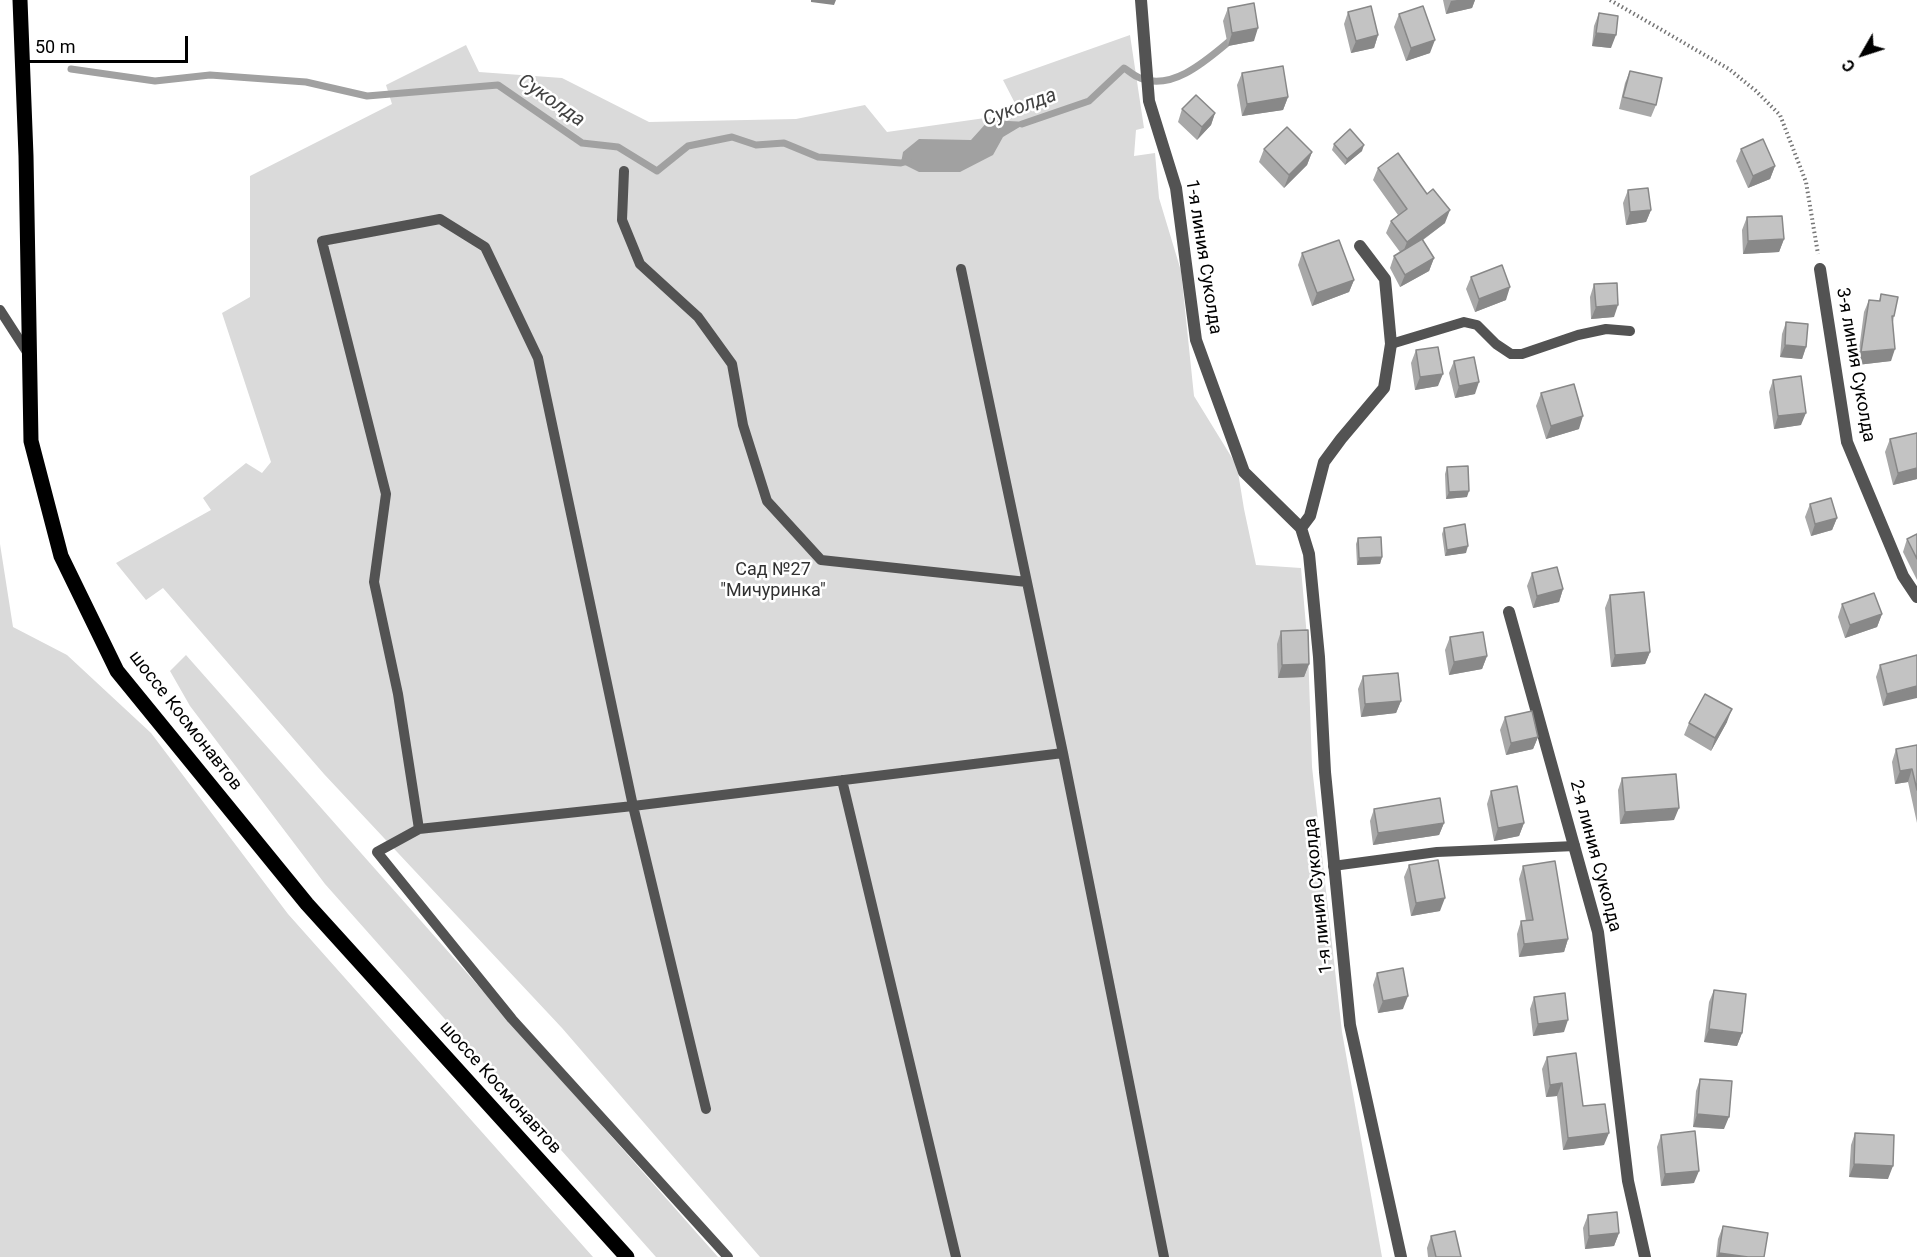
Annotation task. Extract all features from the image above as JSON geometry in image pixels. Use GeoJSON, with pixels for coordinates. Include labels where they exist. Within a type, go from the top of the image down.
{"type":"FeatureCollection","features":[{"type":"Feature","properties":{"kind":"main road","name":"шоссе Космонавтов"},"geometry":{"type":"LineString","coordinates":[[20,0],[26,156],[31,441],[61,556],[117,671],[307,904],[627,1257]]}},
{"type":"Feature","properties":{"kind":"street","name":"1-я линия Суколда"},"geometry":{"type":"LineString","coordinates":[[1141,0],[1149,100],[1176,188],[1196,340],[1244,472],[1301,528],[1309,554],[1319,657],[1333,866],[1350,1025],[1401,1257]]}},
{"type":"Feature","properties":{"kind":"street"},"geometry":{"type":"LineString","coordinates":[[1301,528],[1310,516],[1324,462],[1384,388],[1391,344],[1385,279],[1360,246]]}},
{"type":"Feature","properties":{"kind":"street","name":"3-я линия Суколда"},"geometry":{"type":"LineString","coordinates":[[1820,269],[1847,442],[1903,576],[1917,597]]}},
{"type":"Feature","properties":{"kind":"street","name":"2-я линия Суколда"},"geometry":{"type":"LineString","coordinates":[[1509,612],[1598,932],[1628,1182],[1645,1257]]}},
{"type":"Feature","properties":{"kind":"lane"},"geometry":{"type":"LineString","coordinates":[[624,171],[622,220],[640,264],[698,317],[732,364],[743,425],[767,501],[821,560],[1027,582]]}},
{"type":"Feature","properties":{"kind":"lane"},"geometry":{"type":"LineString","coordinates":[[419,829],[398,694],[374,582],[386,494],[322,241],[440,219],[485,247],[538,358],[633,806],[706,1108]]}},
{"type":"Feature","properties":{"kind":"lane"},"geometry":{"type":"LineString","coordinates":[[961,269],[1063,753],[1164,1257]]}},
{"type":"Feature","properties":{"kind":"lane"},"geometry":{"type":"LineString","coordinates":[[0,310],[30,356]]}},
{"type":"Feature","properties":{"kind":"lane"},"geometry":{"type":"LineString","coordinates":[[1391,344],[1464,322],[1478,325],[1496,344],[1511,354],[1522,354],[1578,335],[1606,329],[1630,331]]}},
{"type":"Feature","properties":{"kind":"lane"},"geometry":{"type":"LineString","coordinates":[[728,1257],[512,1019],[377,852],[419,829],[633,806],[1063,753]]}},
{"type":"Feature","properties":{"kind":"lane"},"geometry":{"type":"LineString","coordinates":[[842,780],[956,1257]]}},
{"type":"Feature","properties":{"kind":"lane"},"geometry":{"type":"LineString","coordinates":[[1333,866],[1437,852],[1575,846]]}},
{"type":"Feature","properties":{"kind":"path"},"geometry":{"type":"LineString","coordinates":[[1610,0],[1729,69],[1780,115],[1806,182],[1820,269]]}},
{"type":"Feature","properties":{"kind":"green space","name":"Сад №27 \"Мичуринка\""},"geometry":{"type":"Polygon","coordinates":[[[1130,35],[1144,128],[1136,130],[1134,156],[1155,153],[1159,198],[1181,271],[1194,396],[1237,466],[1256,565],[1301,568],[1308,649],[1312,767],[1342,1032],[1382,1257],[760,1257],[562,1028],[324,774],[163,588],[146,600],[116,563],[211,510],[203,498],[246,463],[262,473],[271,462],[222,313],[250,297],[250,176],[392,104],[386,85],[466,45],[479,72],[562,78],[649,122],[796,119],[865,105],[887,132],[1020,113],[1003,80],[1130,35]]]}},
{"type":"Feature","properties":{"kind":"green space"},"geometry":{"type":"Polygon","coordinates":[[[0,544],[13,627],[67,655],[151,733],[288,914],[593,1257],[0,1257],[0,544]]]}},
{"type":"Feature","properties":{"kind":"green space"},"geometry":{"type":"Polygon","coordinates":[[[186,655],[718,1257],[656,1257],[325,884],[190,706],[170,671],[186,655]]]}},
{"type":"Feature","properties":{"kind":"shaded area"},"geometry":{"type":"Polygon","coordinates":[[[989,120],[1028,122],[1003,137],[993,155],[960,172],[919,172],[901,163],[903,152],[919,139],[971,140],[989,120]]]}},
{"type":"Feature","properties":{"kind":"building"},"geometry":{"type":"Polygon","coordinates":[[[1254,3],[1258,28],[1232,33],[1228,8],[1254,3]]]}},
{"type":"Feature","properties":{"kind":"building"},"geometry":{"type":"Polygon","coordinates":[[[1371,6],[1378,35],[1356,41],[1348,12],[1371,6]]]}},
{"type":"Feature","properties":{"kind":"building"},"geometry":{"type":"Polygon","coordinates":[[[1423,6],[1435,40],[1411,48],[1399,14],[1423,6]]]}},
{"type":"Feature","properties":{"kind":"building"},"geometry":{"type":"Polygon","coordinates":[[[1599,13],[1618,16],[1616,35],[1596,33],[1599,13]]]}},
{"type":"Feature","properties":{"kind":"building"},"geometry":{"type":"Polygon","coordinates":[[[1283,66],[1288,97],[1247,104],[1242,73],[1283,66]]]}},
{"type":"Feature","properties":{"kind":"building"},"geometry":{"type":"Polygon","coordinates":[[[1630,71],[1662,78],[1656,105],[1623,97],[1630,71]]]}},
{"type":"Feature","properties":{"kind":"building"},"geometry":{"type":"Polygon","coordinates":[[[1196,95],[1215,113],[1202,127],[1182,109],[1196,95]]]}},
{"type":"Feature","properties":{"kind":"building"},"geometry":{"type":"Polygon","coordinates":[[[1287,127],[1312,152],[1289,175],[1264,149],[1287,127]]]}},
{"type":"Feature","properties":{"kind":"building"},"geometry":{"type":"Polygon","coordinates":[[[1350,129],[1364,145],[1347,159],[1334,144],[1350,129]]]}},
{"type":"Feature","properties":{"kind":"building"},"geometry":{"type":"Polygon","coordinates":[[[1763,139],[1775,166],[1753,176],[1741,149],[1763,139]]]}},
{"type":"Feature","properties":{"kind":"building"},"geometry":{"type":"Polygon","coordinates":[[[1398,153],[1427,194],[1433,189],[1450,210],[1407,242],[1391,221],[1407,209],[1378,168],[1398,153]]]}},
{"type":"Feature","properties":{"kind":"building"},"geometry":{"type":"Polygon","coordinates":[[[1648,188],[1651,210],[1630,212],[1628,190],[1648,188]]]}},
{"type":"Feature","properties":{"kind":"building"},"geometry":{"type":"Polygon","coordinates":[[[1782,216],[1784,239],[1748,241],[1747,217],[1782,216]]]}},
{"type":"Feature","properties":{"kind":"building"},"geometry":{"type":"Polygon","coordinates":[[[1422,239],[1434,258],[1405,275],[1394,256],[1422,239]]]}},
{"type":"Feature","properties":{"kind":"building"},"geometry":{"type":"Polygon","coordinates":[[[1339,240],[1354,280],[1317,293],[1302,253],[1339,240]]]}},
{"type":"Feature","properties":{"kind":"building"},"geometry":{"type":"Polygon","coordinates":[[[1502,265],[1510,287],[1479,299],[1471,277],[1502,265]]]}},
{"type":"Feature","properties":{"kind":"building"},"geometry":{"type":"Polygon","coordinates":[[[1617,283],[1618,305],[1596,307],[1594,284],[1617,283]]]}},
{"type":"Feature","properties":{"kind":"building"},"geometry":{"type":"Polygon","coordinates":[[[1881,294],[1898,297],[1894,316],[1892,316],[1895,349],[1861,352],[1869,300],[1880,301],[1881,294]]]}},
{"type":"Feature","properties":{"kind":"building"},"geometry":{"type":"Polygon","coordinates":[[[1786,322],[1808,324],[1806,347],[1785,345],[1786,322]]]}},
{"type":"Feature","properties":{"kind":"building"},"geometry":{"type":"Polygon","coordinates":[[[1438,347],[1443,374],[1420,377],[1416,350],[1438,347]]]}},
{"type":"Feature","properties":{"kind":"building"},"geometry":{"type":"Polygon","coordinates":[[[1474,357],[1479,382],[1459,386],[1454,361],[1474,357]]]}},
{"type":"Feature","properties":{"kind":"building"},"geometry":{"type":"Polygon","coordinates":[[[1801,376],[1806,413],[1778,416],[1773,380],[1801,376]]]}},
{"type":"Feature","properties":{"kind":"building"},"geometry":{"type":"Polygon","coordinates":[[[1574,384],[1583,416],[1551,426],[1541,393],[1574,384]]]}},
{"type":"Feature","properties":{"kind":"building"},"geometry":{"type":"Polygon","coordinates":[[[1917,433],[1917,468],[1898,473],[1890,439],[1917,433]]]}},
{"type":"Feature","properties":{"kind":"building"},"geometry":{"type":"Polygon","coordinates":[[[1468,466],[1469,491],[1449,492],[1447,467],[1468,466]]]}},
{"type":"Feature","properties":{"kind":"building"},"geometry":{"type":"Polygon","coordinates":[[[1831,498],[1837,518],[1815,524],[1810,504],[1831,498]]]}},
{"type":"Feature","properties":{"kind":"building"},"geometry":{"type":"Polygon","coordinates":[[[1465,524],[1468,546],[1447,550],[1444,528],[1465,524]]]}},
{"type":"Feature","properties":{"kind":"building"},"geometry":{"type":"Polygon","coordinates":[[[1917,534],[1917,559],[1907,539],[1917,534]]]}},
{"type":"Feature","properties":{"kind":"building"},"geometry":{"type":"Polygon","coordinates":[[[1381,537],[1382,557],[1359,558],[1358,538],[1381,537]]]}},
{"type":"Feature","properties":{"kind":"building"},"geometry":{"type":"Polygon","coordinates":[[[1557,567],[1563,589],[1537,596],[1532,573],[1557,567]]]}},
{"type":"Feature","properties":{"kind":"building"},"geometry":{"type":"Polygon","coordinates":[[[1644,592],[1650,652],[1615,655],[1610,595],[1644,592]]]}},
{"type":"Feature","properties":{"kind":"building"},"geometry":{"type":"Polygon","coordinates":[[[1874,593],[1882,614],[1850,625],[1842,604],[1874,593]]]}},
{"type":"Feature","properties":{"kind":"building"},"geometry":{"type":"Polygon","coordinates":[[[1308,630],[1309,664],[1282,665],[1281,631],[1308,630]]]}},
{"type":"Feature","properties":{"kind":"building"},"geometry":{"type":"Polygon","coordinates":[[[1483,632],[1487,656],[1454,662],[1450,637],[1483,632]]]}},
{"type":"Feature","properties":{"kind":"building"},"geometry":{"type":"Polygon","coordinates":[[[1917,655],[1917,686],[1887,694],[1880,665],[1917,655]]]}},
{"type":"Feature","properties":{"kind":"building"},"geometry":{"type":"Polygon","coordinates":[[[1398,673],[1401,701],[1365,704],[1363,676],[1398,673]]]}},
{"type":"Feature","properties":{"kind":"building"},"geometry":{"type":"Polygon","coordinates":[[[1705,694],[1732,709],[1715,738],[1689,723],[1705,694]]]}},
{"type":"Feature","properties":{"kind":"building"},"geometry":{"type":"Polygon","coordinates":[[[1532,711],[1538,737],[1511,743],[1505,717],[1532,711]]]}},
{"type":"Feature","properties":{"kind":"building"},"geometry":{"type":"Polygon","coordinates":[[[1917,745],[1917,790],[1912,769],[1900,771],[1896,749],[1917,745]]]}},
{"type":"Feature","properties":{"kind":"building"},"geometry":{"type":"Polygon","coordinates":[[[1676,774],[1679,808],[1625,812],[1622,778],[1676,774]]]}},
{"type":"Feature","properties":{"kind":"building"},"geometry":{"type":"Polygon","coordinates":[[[1517,786],[1524,823],[1498,828],[1491,791],[1517,786]]]}},
{"type":"Feature","properties":{"kind":"building"},"geometry":{"type":"Polygon","coordinates":[[[1440,798],[1444,823],[1378,833],[1374,809],[1440,798]]]}},
{"type":"Feature","properties":{"kind":"building"},"geometry":{"type":"Polygon","coordinates":[[[1438,860],[1445,898],[1416,903],[1409,865],[1438,860]]]}},
{"type":"Feature","properties":{"kind":"building"},"geometry":{"type":"Polygon","coordinates":[[[1555,861],[1568,939],[1524,944],[1521,921],[1533,920],[1523,866],[1555,861]]]}},
{"type":"Feature","properties":{"kind":"building"},"geometry":{"type":"Polygon","coordinates":[[[1403,968],[1408,996],[1383,1001],[1377,973],[1403,968]]]}},
{"type":"Feature","properties":{"kind":"building"},"geometry":{"type":"Polygon","coordinates":[[[1714,990],[1746,994],[1742,1033],[1709,1029],[1714,990]]]}},
{"type":"Feature","properties":{"kind":"building"},"geometry":{"type":"Polygon","coordinates":[[[1565,993],[1568,1020],[1538,1024],[1534,997],[1565,993]]]}},
{"type":"Feature","properties":{"kind":"building"},"geometry":{"type":"Polygon","coordinates":[[[1576,1053],[1583,1106],[1605,1104],[1609,1133],[1568,1138],[1562,1083],[1550,1085],[1547,1057],[1576,1053]]]}},
{"type":"Feature","properties":{"kind":"building"},"geometry":{"type":"Polygon","coordinates":[[[1700,1079],[1732,1081],[1729,1117],[1697,1114],[1700,1079]]]}},
{"type":"Feature","properties":{"kind":"building"},"geometry":{"type":"Polygon","coordinates":[[[1695,1131],[1699,1171],[1665,1174],[1661,1135],[1695,1131]]]}},
{"type":"Feature","properties":{"kind":"building"},"geometry":{"type":"Polygon","coordinates":[[[1855,1133],[1894,1135],[1893,1166],[1854,1164],[1855,1133]]]}},
{"type":"Feature","properties":{"kind":"building"},"geometry":{"type":"Polygon","coordinates":[[[1617,1212],[1619,1233],[1589,1236],[1588,1215],[1617,1212]]]}},
{"type":"Feature","properties":{"kind":"building"},"geometry":{"type":"Polygon","coordinates":[[[1723,1226],[1768,1233],[1764,1257],[1719,1253],[1723,1226]]]}},
{"type":"Feature","properties":{"kind":"building"},"geometry":{"type":"Polygon","coordinates":[[[1455,1231],[1461,1257],[1436,1257],[1431,1236],[1455,1231]]]}},
{"type":"Feature","properties":{"kind":"waterway","name":"Суколда"},"geometry":{"type":"LineString","coordinates":[[1022,124],[1089,101],[1124,68],[1138,77],[1152,81],[1178,77],[1190,71],[1232,39]]}},
{"type":"Feature","properties":{"kind":"waterway","name":"Суколда"},"geometry":{"type":"LineString","coordinates":[[71,69],[155,81],[210,75],[306,82],[367,96],[498,85],[582,143],[618,147],[657,171],[688,146],[732,137],[756,145],[784,143],[818,157],[901,163],[908,161]]}}]}
